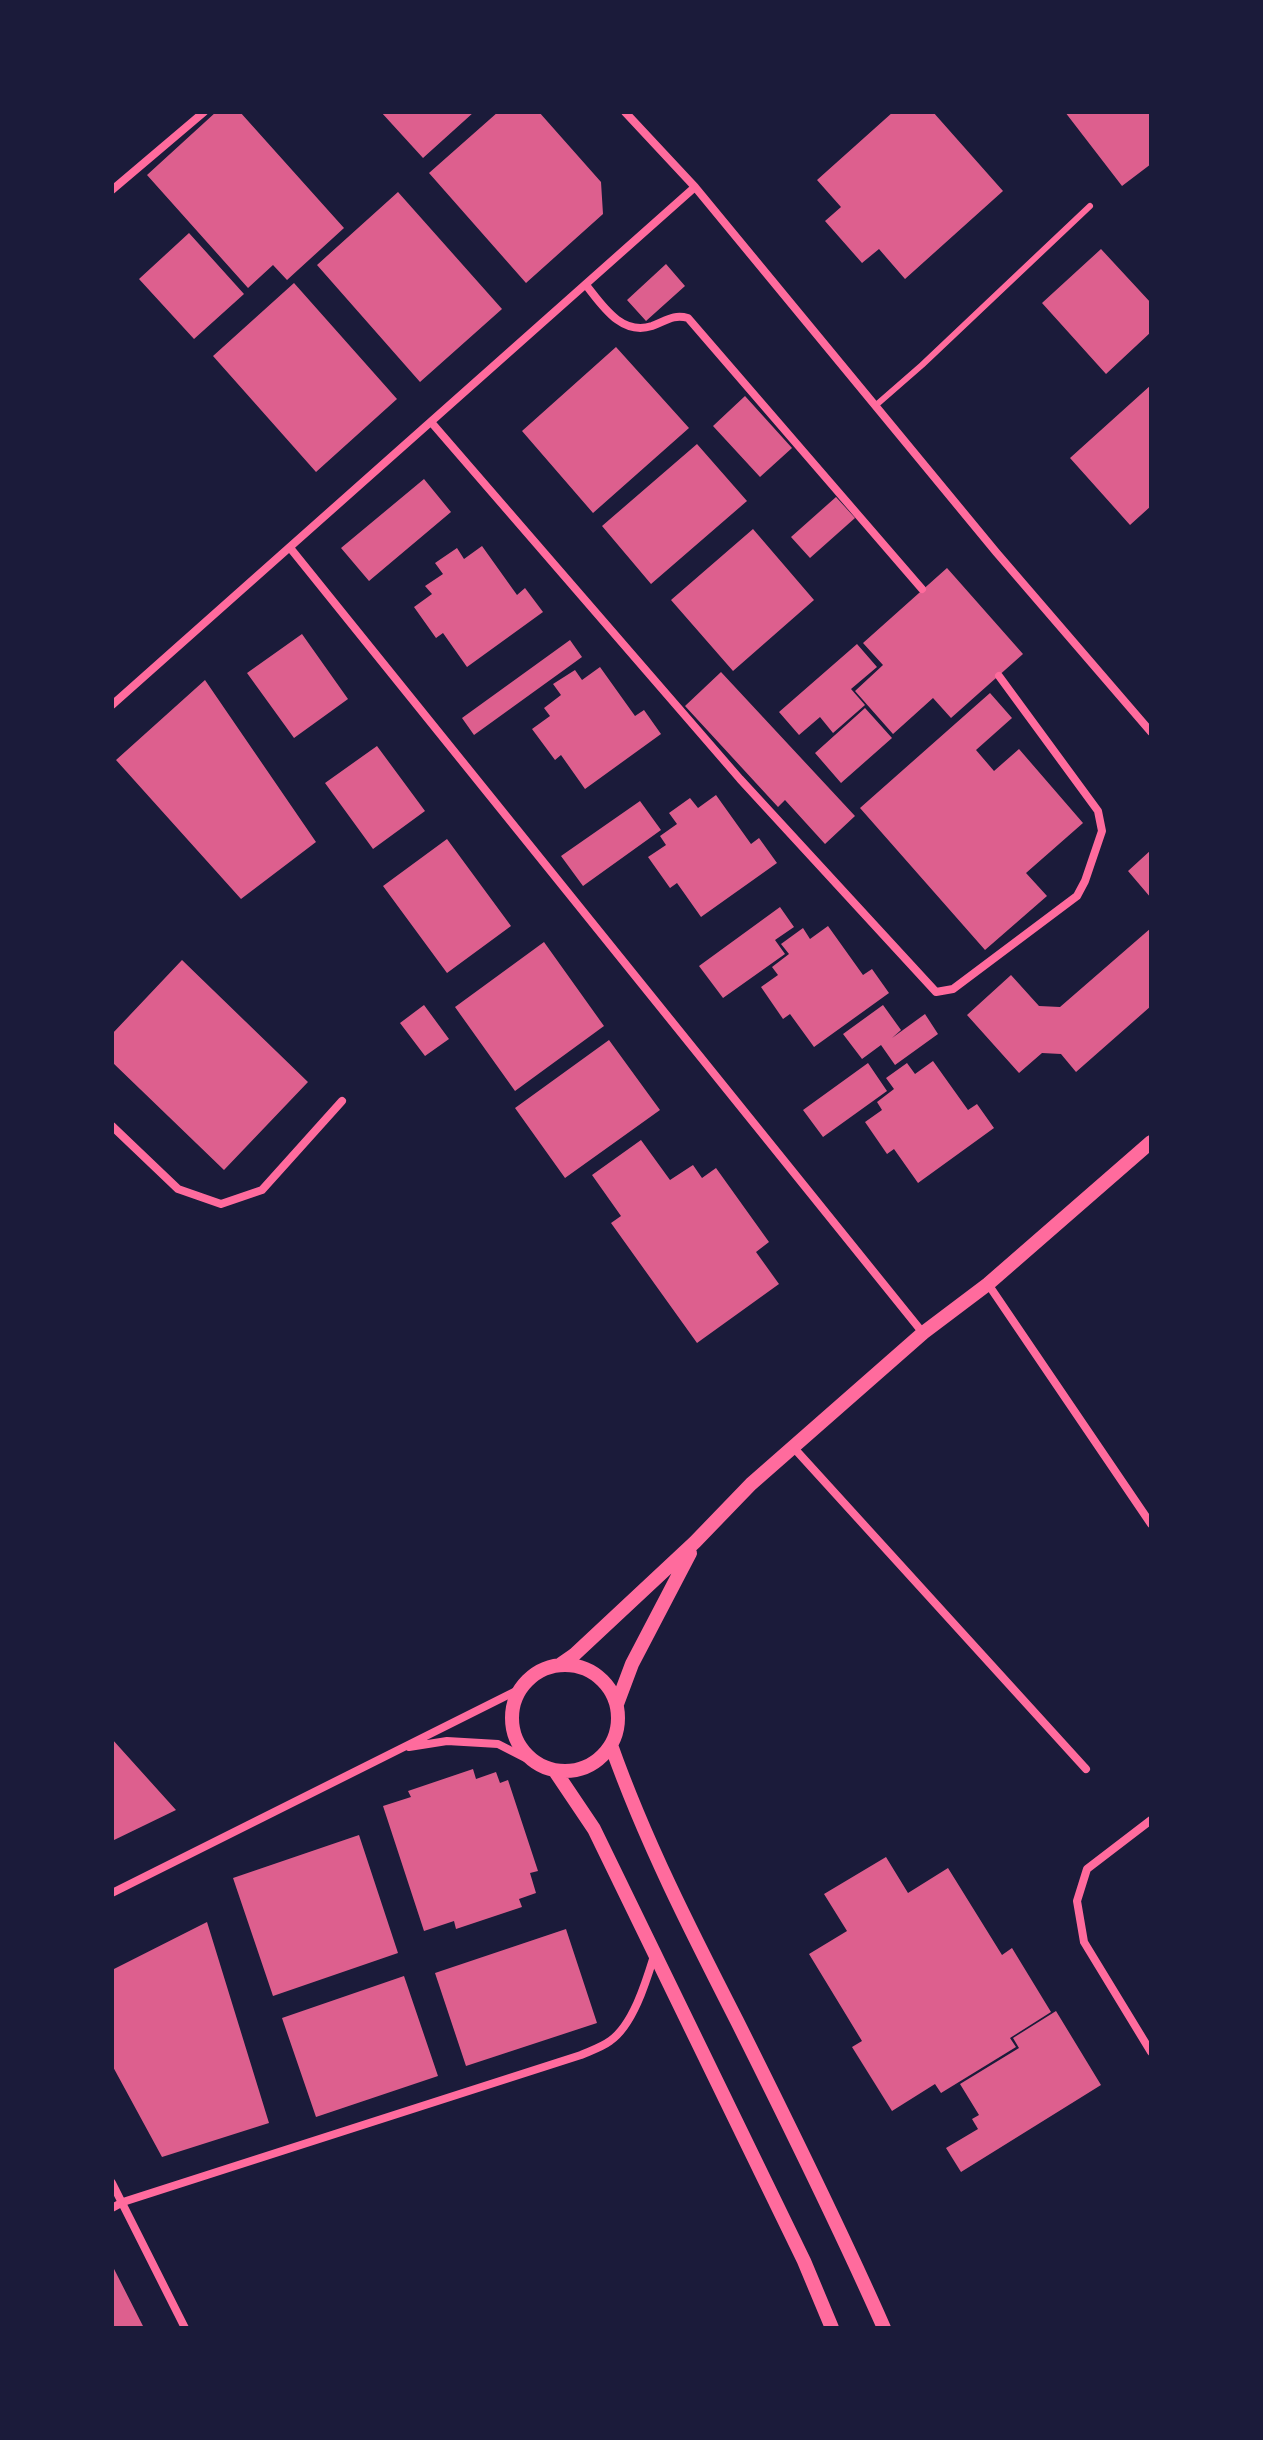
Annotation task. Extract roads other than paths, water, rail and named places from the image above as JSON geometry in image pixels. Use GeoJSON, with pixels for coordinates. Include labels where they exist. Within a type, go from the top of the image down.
{"type":"FeatureCollection","features":[{"type":"Feature","properties":{"kind":"street"},"geometry":{"type":"LineString","coordinates":[[112,190],[204,112]]}},
{"type":"Feature","properties":{"kind":"street"},"geometry":{"type":"LineString","coordinates":[[625,112],[695,187],[875,406],[1151,732]]}},
{"type":"Feature","properties":{"kind":"street"},"geometry":{"type":"LineString","coordinates":[[112,705],[695,187]]}},
{"type":"Feature","properties":{"kind":"street"},"geometry":{"type":"LineString","coordinates":[[586,285],[611,317],[630,327],[649,327],[677,315],[688,318],[922,589]]}},
{"type":"Feature","properties":{"kind":"street"},"geometry":{"type":"LineString","coordinates":[[431,422],[740,779],[936,992],[953,989],[1077,896],[1102,831],[1098,811],[999,676]]}},
{"type":"Feature","properties":{"kind":"street"},"geometry":{"type":"LineString","coordinates":[[291,549],[923,1333]]}},
{"type":"Feature","properties":{"kind":"street"},"geometry":{"type":"LineString","coordinates":[[112,1126],[178,1189],[221,1204],[262,1190],[342,1101]]}},
{"type":"Feature","properties":{"kind":"street"},"geometry":{"type":"LineString","coordinates":[[561,1664],[695,1542],[751,1484],[923,1333],[988,1284],[1151,1142]]}},
{"type":"Feature","properties":{"kind":"street"},"geometry":{"type":"LineString","coordinates":[[988,1284],[1151,1524]]}},
{"type":"Feature","properties":{"kind":"street"},"geometry":{"type":"LineString","coordinates":[[793,1447],[1086,1769]]}},
{"type":"Feature","properties":{"kind":"street"},"geometry":{"type":"LineString","coordinates":[[617,1704],[632,1664],[695,1542]]}},
{"type":"Feature","properties":{"kind":"street"},"geometry":{"type":"LineString","coordinates":[[112,1893],[401,1748],[518,1690],[529,1677],[544,1668],[561,1664],[579,1665],[596,1674],[609,1687],[617,1704],[618,1725],[611,1745],[597,1761],[577,1770],[555,1771],[498,1744],[447,1741],[401,1748]]}},
{"type":"Feature","properties":{"kind":"street"},"geometry":{"type":"LineString","coordinates":[[518,1690],[512,1710],[513,1731],[522,1750],[537,1764]]}},
{"type":"Feature","properties":{"kind":"street"},"geometry":{"type":"LineString","coordinates":[[611,1745],[632,1805],[679,1909],[843,2236],[884,2328]]}},
{"type":"Feature","properties":{"kind":"street"},"geometry":{"type":"LineString","coordinates":[[555,1771],[594,1829],[804,2261],[832,2328]]}},
{"type":"Feature","properties":{"kind":"street"},"geometry":{"type":"LineString","coordinates":[[1151,1820],[1087,1869],[1077,1901],[1084,1942],[1151,2052]]}},
{"type":"Feature","properties":{"kind":"street"},"geometry":{"type":"LineString","coordinates":[[112,2208],[581,2055],[612,2041],[632,2014],[644,1989],[655,1953]]}},
{"type":"Feature","properties":{"kind":"street"},"geometry":{"type":"LineString","coordinates":[[112,2183],[185,2328]]}},
{"type":"Feature","properties":{"kind":"lane"},"geometry":{"type":"LineString","coordinates":[[875,406],[1090,206]]}}]}
